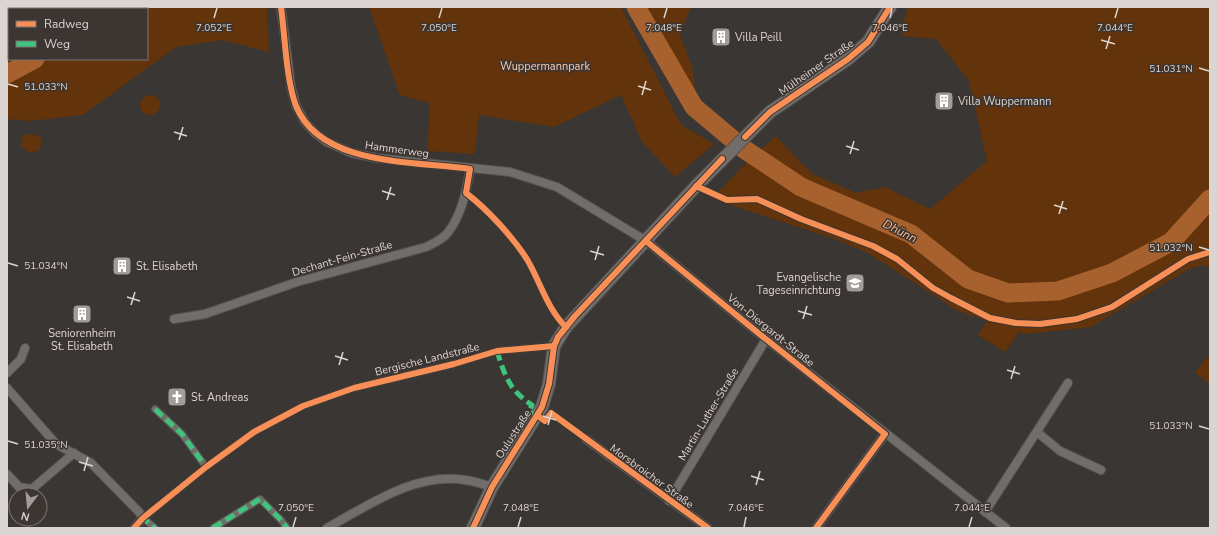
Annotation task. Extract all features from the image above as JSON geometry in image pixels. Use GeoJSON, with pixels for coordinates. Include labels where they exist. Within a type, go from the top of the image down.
{"type":"FeatureCollection","features":[{"type":"Feature","properties":{"kind":"main road","name":"Mülheimer Straße"},"geometry":{"type":"LineString","coordinates":[[646,240],[722,159],[770,112],[848,59],[868,42],[890,7]]}},
{"type":"Feature","properties":{"kind":"main road"},"geometry":{"type":"LineString","coordinates":[[554,346],[558,337],[575,316],[646,240]]}},
{"type":"Feature","properties":{"kind":"main road","name":"Oulustraße"},"geometry":{"type":"LineString","coordinates":[[472,528],[492,486],[542,408],[549,384],[554,346]]}},
{"type":"Feature","properties":{"kind":"street","name":"Hammerweg"},"geometry":{"type":"LineString","coordinates":[[281,7],[291,87],[296,106],[305,122],[315,133],[327,142],[352,152],[376,158],[510,172],[557,187],[646,240]]}},
{"type":"Feature","properties":{"kind":"street","name":"Dechant-Fein-Straße"},"geometry":{"type":"LineString","coordinates":[[174,319],[205,314],[296,282],[426,247],[436,242],[449,232],[467,191],[470,169]]}},
{"type":"Feature","properties":{"kind":"street","name":"Von-Diergardt-Straße"},"geometry":{"type":"LineString","coordinates":[[646,240],[766,339],[1006,528]]}},
{"type":"Feature","properties":{"kind":"street","name":"Martin-Luther-Straße"},"geometry":{"type":"LineString","coordinates":[[669,501],[766,339]]}},
{"type":"Feature","properties":{"kind":"street","name":"Bergische Landstraße"},"geometry":{"type":"LineString","coordinates":[[134,528],[143,518],[206,467],[254,432],[303,406],[346,390],[454,364],[497,351],[554,346]]}},
{"type":"Feature","properties":{"kind":"street"},"geometry":{"type":"LineString","coordinates":[[7,373],[21,359],[25,348]]}},
{"type":"Feature","properties":{"kind":"street"},"geometry":{"type":"LineString","coordinates":[[985,512],[1068,382]]}},
{"type":"Feature","properties":{"kind":"street"},"geometry":{"type":"LineString","coordinates":[[7,388],[56,444],[91,463],[134,506],[143,518],[155,528]]}},
{"type":"Feature","properties":{"kind":"street"},"geometry":{"type":"LineString","coordinates":[[155,409],[182,434],[206,467]]}},
{"type":"Feature","properties":{"kind":"street"},"geometry":{"type":"LineString","coordinates":[[1037,432],[1060,451],[1102,470]]}},
{"type":"Feature","properties":{"kind":"street"},"geometry":{"type":"LineString","coordinates":[[816,528],[885,434]]}},
{"type":"Feature","properties":{"kind":"street","name":"Morsbroicher Straße"},"geometry":{"type":"LineString","coordinates":[[586,440],[708,528]]}},
{"type":"Feature","properties":{"kind":"street"},"geometry":{"type":"LineString","coordinates":[[7,474],[19,487],[32,489],[74,453]]}},
{"type":"Feature","properties":{"kind":"street"},"geometry":{"type":"LineString","coordinates":[[327,528],[380,499],[416,484],[434,480],[463,480],[492,486]]}},
{"type":"Feature","properties":{"kind":"street"},"geometry":{"type":"LineString","coordinates":[[213,528],[260,499],[282,520],[287,528]]}},
{"type":"Feature","properties":{"kind":"green space"},"geometry":{"type":"Polygon","coordinates":[[[7,7],[267,7],[269,52],[222,40],[176,47],[83,115],[30,121],[7,119],[7,7]]]}},
{"type":"Feature","properties":{"kind":"green space","name":"Wuppermannpark"},"geometry":{"type":"Polygon","coordinates":[[[369,7],[621,7],[681,125],[714,144],[675,177],[642,142],[621,95],[554,127],[479,115],[475,154],[428,151],[429,103],[400,95],[369,7]]]}},
{"type":"Feature","properties":{"kind":"green space"},"geometry":{"type":"Polygon","coordinates":[[[636,7],[691,7],[680,35],[692,67],[696,97],[688,100],[648,31],[636,7]]]}},
{"type":"Feature","properties":{"kind":"green space"},"geometry":{"type":"Polygon","coordinates":[[[908,7],[1210,7],[1210,269],[1204,265],[1189,269],[1091,327],[1025,334],[1019,332],[1005,352],[978,335],[987,321],[958,311],[868,253],[832,238],[712,199],[740,169],[776,136],[811,173],[856,193],[885,187],[930,209],[987,161],[969,81],[936,39],[902,36],[901,28],[908,7]]]}},
{"type":"Feature","properties":{"kind":"green space"},"geometry":{"type":"Polygon","coordinates":[[[150,95],[157,98],[160,105],[157,112],[150,115],[143,112],[140,105],[143,98],[150,95]]]}},
{"type":"Feature","properties":{"kind":"green space"},"geometry":{"type":"Polygon","coordinates":[[[32,134],[42,138],[40,150],[29,153],[21,146],[23,135],[32,134]]]}},
{"type":"Feature","properties":{"kind":"green space"},"geometry":{"type":"Polygon","coordinates":[[[1210,354],[1210,381],[1208,383],[1195,372],[1210,354]]]}},
{"type":"Feature","properties":{"kind":"waterway","name":"Dhünn"},"geometry":{"type":"LineString","coordinates":[[636,7],[694,107],[744,149],[801,187],[911,234],[968,279],[1008,293],[1058,291],[1112,273],[1171,242],[1210,199]]}},
{"type":"Feature","properties":{"kind":"waterway","name":"Dhünn"},"geometry":{"type":"LineString","coordinates":[[7,74],[33,60]]}},
{"type":"Feature","properties":{"kind":"marked path"},"geometry":{"type":"LineString","coordinates":[[497,351],[509,382],[518,394],[532,405],[529,412],[540,417]]}},
{"type":"Feature","properties":{"kind":"marked path"},"geometry":{"type":"LineString","coordinates":[[155,409],[182,434],[206,467]]}},
{"type":"Feature","properties":{"kind":"marked path"},"geometry":{"type":"LineString","coordinates":[[213,528],[260,499],[287,528]]}},
{"type":"Feature","properties":{"kind":"marked path"},"geometry":{"type":"LineString","coordinates":[[145,516],[143,518],[155,528]]}},
{"type":"Feature","properties":{"kind":"cycle path"},"geometry":{"type":"LineString","coordinates":[[281,7],[290,83],[296,106],[308,126],[326,140],[348,151],[398,162],[470,169],[466,193],[491,215],[522,252],[554,312],[566,327]]}},
{"type":"Feature","properties":{"kind":"cycle path"},"geometry":{"type":"LineString","coordinates":[[745,137],[770,112],[848,59],[868,42],[890,7]]}},
{"type":"Feature","properties":{"kind":"cycle path"},"geometry":{"type":"LineString","coordinates":[[473,528],[492,487],[542,407],[549,384],[554,346],[558,337],[575,316],[722,159]]}},
{"type":"Feature","properties":{"kind":"cycle path"},"geometry":{"type":"LineString","coordinates":[[696,186],[727,200],[757,199],[801,219],[873,246],[897,259],[933,288],[951,298],[990,318],[1016,323],[1040,324],[1077,319],[1112,307],[1188,259],[1210,252]]}},
{"type":"Feature","properties":{"kind":"cycle path"},"geometry":{"type":"LineString","coordinates":[[646,241],[885,434],[816,528]]}},
{"type":"Feature","properties":{"kind":"cycle path"},"geometry":{"type":"LineString","coordinates":[[134,528],[143,518],[206,467],[254,432],[303,406],[354,388],[454,364],[497,351],[554,346]]}},
{"type":"Feature","properties":{"kind":"cycle path"},"geometry":{"type":"LineString","coordinates":[[538,416],[545,421],[551,413],[708,528]]}},
{"type":"Feature","properties":{"kind":"place","name":"Villa Peill"},"geometry":{"type":"Point","coordinates":[721,37]}},
{"type":"Feature","properties":{"kind":"place","name":"Villa Wuppermann"},"geometry":{"type":"Point","coordinates":[944,101]}},
{"type":"Feature","properties":{"kind":"place","name":"St. Elisabeth"},"geometry":{"type":"Point","coordinates":[122,266]}},
{"type":"Feature","properties":{"kind":"place","name":"Evangelische Tageseinrichtung"},"geometry":{"type":"Point","coordinates":[855,283]}},
{"type":"Feature","properties":{"kind":"place","name":"Seniorenheim St. Elisabeth"},"geometry":{"type":"Point","coordinates":[82,314]}},
{"type":"Feature","properties":{"kind":"place","name":"St. Andreas"},"geometry":{"type":"Point","coordinates":[177,397]}}]}
